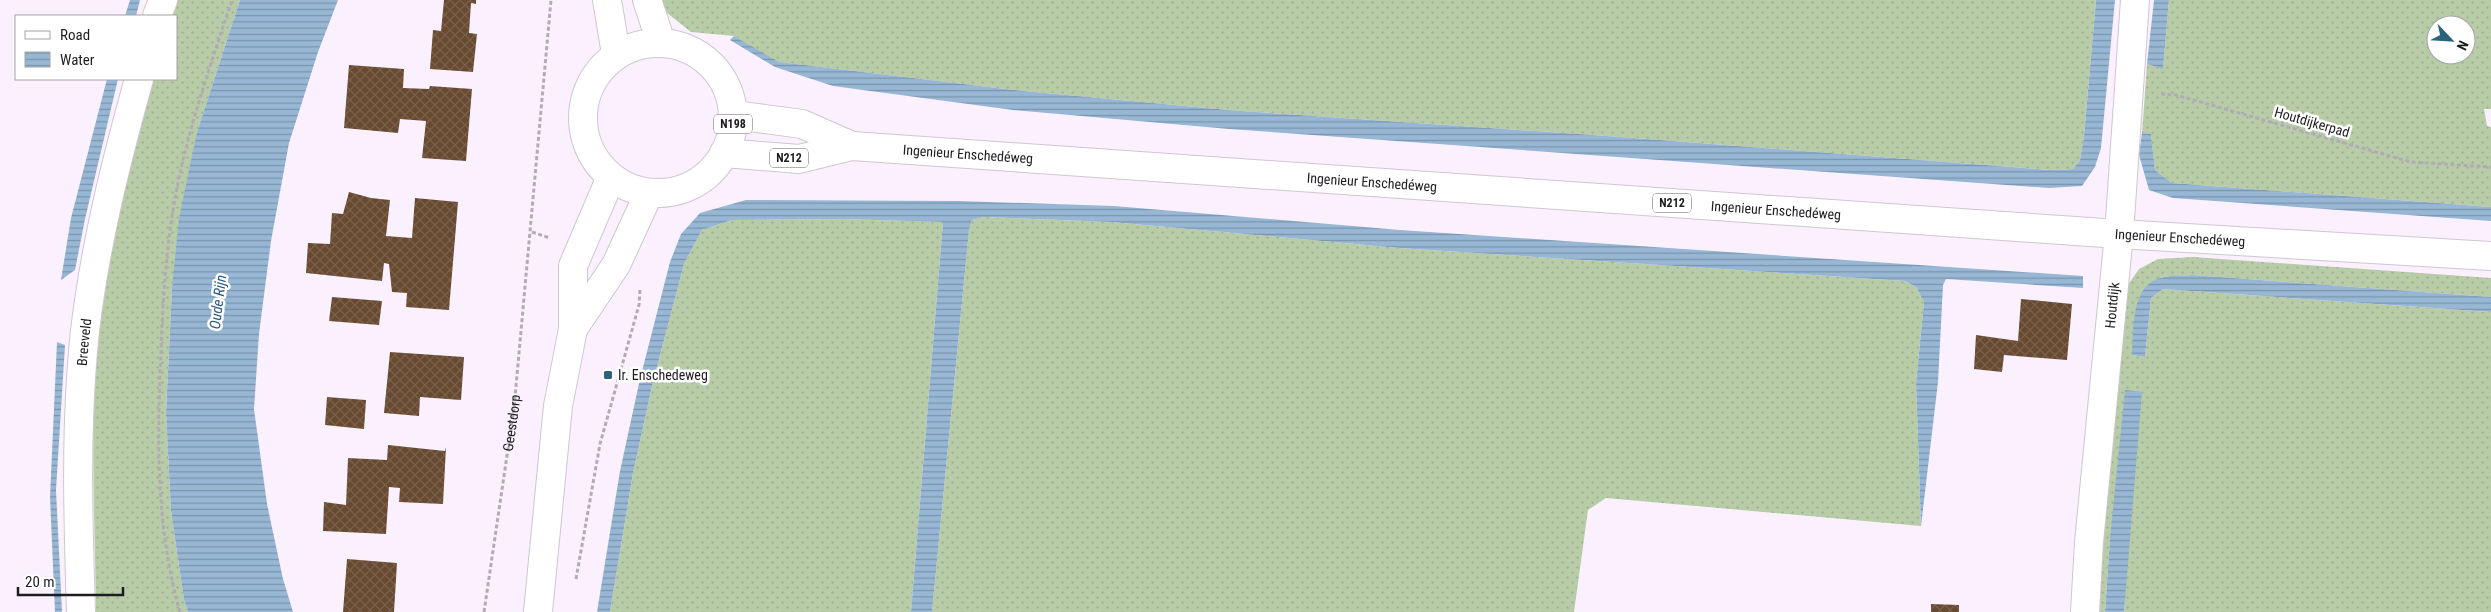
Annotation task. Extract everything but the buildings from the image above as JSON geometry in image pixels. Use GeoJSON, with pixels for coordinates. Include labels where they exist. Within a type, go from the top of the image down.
{"type":"FeatureCollection","features":[{"type":"Feature","properties":{"kind":"main road"},"geometry":{"type":"LineString","coordinates":[[157,15],[162,0]]}},
{"type":"Feature","properties":{"kind":"main road"},"geometry":{"type":"LineString","coordinates":[[607,0],[616,54]]}},
{"type":"Feature","properties":{"kind":"main road"},"geometry":{"type":"LineString","coordinates":[[647,0],[661,42]]}},
{"type":"Feature","properties":{"kind":"main road","name":"Houtdijk"},"geometry":{"type":"LineString","coordinates":[[2085,612],[2089,542],[2119,234],[2136,0]]}},
{"type":"Feature","properties":{"kind":"main road","name":"N198"},"geometry":{"type":"LineString","coordinates":[[661,42],[684,46],[704,57],[719,73],[729,93],[734,115],[730,141],[714,168],[700,180],[684,188],[667,193],[649,193],[629,187],[611,177],[595,160],[585,138],[582,114],[587,91],[599,70],[616,54],[638,44],[661,42]]}},
{"type":"Feature","properties":{"kind":"main road","name":"Breeveld"},"geometry":{"type":"LineString","coordinates":[[81,612],[77,489],[85,331],[108,190],[139,80]]}},
{"type":"Feature","properties":{"kind":"main road","name":"Ingenieur Enschedéweg"},"geometry":{"type":"LineString","coordinates":[[734,115],[802,124],[852,146]]}},
{"type":"Feature","properties":{"kind":"main road","name":"Ingenieur Enschedéweg"},"geometry":{"type":"LineString","coordinates":[[724,153],[799,159],[852,146],[2119,234],[2491,256]]}},
{"type":"Feature","properties":{"kind":"main road"},"geometry":{"type":"LineString","coordinates":[[538,612],[558,406],[573,330],[573,266],[611,177]]}},
{"type":"Feature","properties":{"kind":"main road"},"geometry":{"type":"LineString","coordinates":[[573,330],[616,265],[649,193]]}},
{"type":"Feature","properties":{"kind":"path"},"geometry":{"type":"LineString","coordinates":[[180,612],[167,557],[160,461],[158,414],[164,282],[172,210],[189,133],[232,0]]}},
{"type":"Feature","properties":{"kind":"path","name":"Geestdorp"},"geometry":{"type":"LineString","coordinates":[[484,612],[514,408],[532,232],[551,0]]}},
{"type":"Feature","properties":{"kind":"path","name":"Houtdijkerpad"},"geometry":{"type":"LineString","coordinates":[[2129,93],[2176,95],[2410,162],[2491,167]]}},
{"type":"Feature","properties":{"kind":"path"},"geometry":{"type":"LineString","coordinates":[[532,232],[581,250]]}},
{"type":"Feature","properties":{"kind":"path"},"geometry":{"type":"LineString","coordinates":[[576,581],[600,444],[639,305],[640,288],[635,276],[616,265]]}},
{"type":"Feature","properties":{"kind":"green space"},"geometry":{"type":"Polygon","coordinates":[[[170,0],[240,0],[197,132],[172,288],[166,413],[171,511],[184,600],[188,612],[96,612],[93,436],[99,331],[114,236],[149,80],[178,80],[178,15],[165,15],[170,0]]]}},
{"type":"Feature","properties":{"kind":"green space"},"geometry":{"type":"Polygon","coordinates":[[[662,0],[2096,0],[2084,136],[2080,160],[2073,169],[2050,170],[1621,137],[1228,110],[1014,90],[778,62],[734,36],[691,32],[667,13],[662,0]]]}},
{"type":"Feature","properties":{"kind":"green space"},"geometry":{"type":"Polygon","coordinates":[[[2169,0],[2491,0],[2491,109],[2484,109],[2487,126],[2491,127],[2491,207],[2172,183],[2155,170],[2151,135],[2142,133],[2147,64],[2163,68],[2169,0]]]}},
{"type":"Feature","properties":{"kind":"green space"},"geometry":{"type":"Polygon","coordinates":[[[984,217],[1111,222],[1399,248],[1905,281],[1916,287],[1924,302],[1916,383],[1921,526],[1606,498],[1588,510],[1574,612],[932,612],[969,230],[972,220],[984,217]]]}},
{"type":"Feature","properties":{"kind":"green space"},"geometry":{"type":"Polygon","coordinates":[[[842,219],[943,222],[911,612],[610,612],[633,473],[653,382],[684,264],[702,230],[732,220],[842,219]]]}},
{"type":"Feature","properties":{"kind":"green space"},"geometry":{"type":"Polygon","coordinates":[[[2193,257],[2491,278],[2491,297],[2192,275],[2162,277],[2147,286],[2132,355],[2145,357],[2151,298],[2163,289],[2491,312],[2491,612],[2124,612],[2128,538],[2110,538],[2105,612],[2093,612],[2123,292],[2139,269],[2158,259],[2193,257]]]}},
{"type":"Feature","properties":{"kind":"water"},"geometry":{"type":"Polygon","coordinates":[[[130,0],[140,0],[136,15],[125,15],[130,0]]]}},
{"type":"Feature","properties":{"kind":"water","name":"Oude Rijn"},"geometry":{"type":"Polygon","coordinates":[[[240,0],[338,0],[318,52],[289,143],[271,241],[259,334],[254,409],[267,504],[283,579],[293,612],[188,612],[184,600],[171,511],[166,413],[172,288],[179,218],[197,132],[240,0]]]}},
{"type":"Feature","properties":{"kind":"water"},"geometry":{"type":"Polygon","coordinates":[[[2096,0],[2115,0],[2101,148],[2095,167],[2082,186],[2049,188],[1229,129],[1013,110],[833,86],[775,67],[730,40],[734,36],[779,62],[1014,90],[1228,110],[1621,137],[2050,170],[2073,169],[2080,160],[2084,136],[2096,0]]]}},
{"type":"Feature","properties":{"kind":"water"},"geometry":{"type":"Polygon","coordinates":[[[2154,0],[2169,0],[2163,69],[2147,64],[2154,0]]]}},
{"type":"Feature","properties":{"kind":"water"},"geometry":{"type":"Polygon","coordinates":[[[107,80],[118,80],[75,270],[61,280],[71,218],[107,80]]]}},
{"type":"Feature","properties":{"kind":"water"},"geometry":{"type":"Polygon","coordinates":[[[2142,133],[2151,134],[2155,170],[2172,183],[2491,207],[2491,221],[2173,198],[2149,190],[2139,155],[2142,133]]]}},
{"type":"Feature","properties":{"kind":"water"},"geometry":{"type":"Polygon","coordinates":[[[746,200],[958,201],[1114,206],[1400,230],[2083,276],[2083,288],[1946,279],[1943,285],[1938,382],[1921,526],[1916,383],[1924,302],[1916,287],[1905,281],[1399,248],[1111,222],[984,217],[972,220],[969,230],[932,612],[911,612],[943,222],[842,219],[732,220],[702,230],[684,264],[653,382],[633,473],[610,612],[597,612],[620,471],[640,379],[670,262],[681,234],[700,213],[746,200]]]}},
{"type":"Feature","properties":{"kind":"water"},"geometry":{"type":"Polygon","coordinates":[[[2192,275],[2491,297],[2491,312],[2163,289],[2151,298],[2145,357],[2132,355],[2136,308],[2139,297],[2145,288],[2153,281],[2164,277],[2192,275]]]}},
{"type":"Feature","properties":{"kind":"water"},"geometry":{"type":"Polygon","coordinates":[[[57,342],[65,345],[56,490],[62,612],[55,612],[50,497],[57,342]]]}},
{"type":"Feature","properties":{"kind":"water"},"geometry":{"type":"Polygon","coordinates":[[[2125,390],[2142,392],[2124,612],[2105,612],[2110,538],[2125,390]]]}},
{"type":"Feature","properties":{"kind":"place","name":"Ir. Enschedeweg"},"geometry":{"type":"Point","coordinates":[608,375]}}]}
